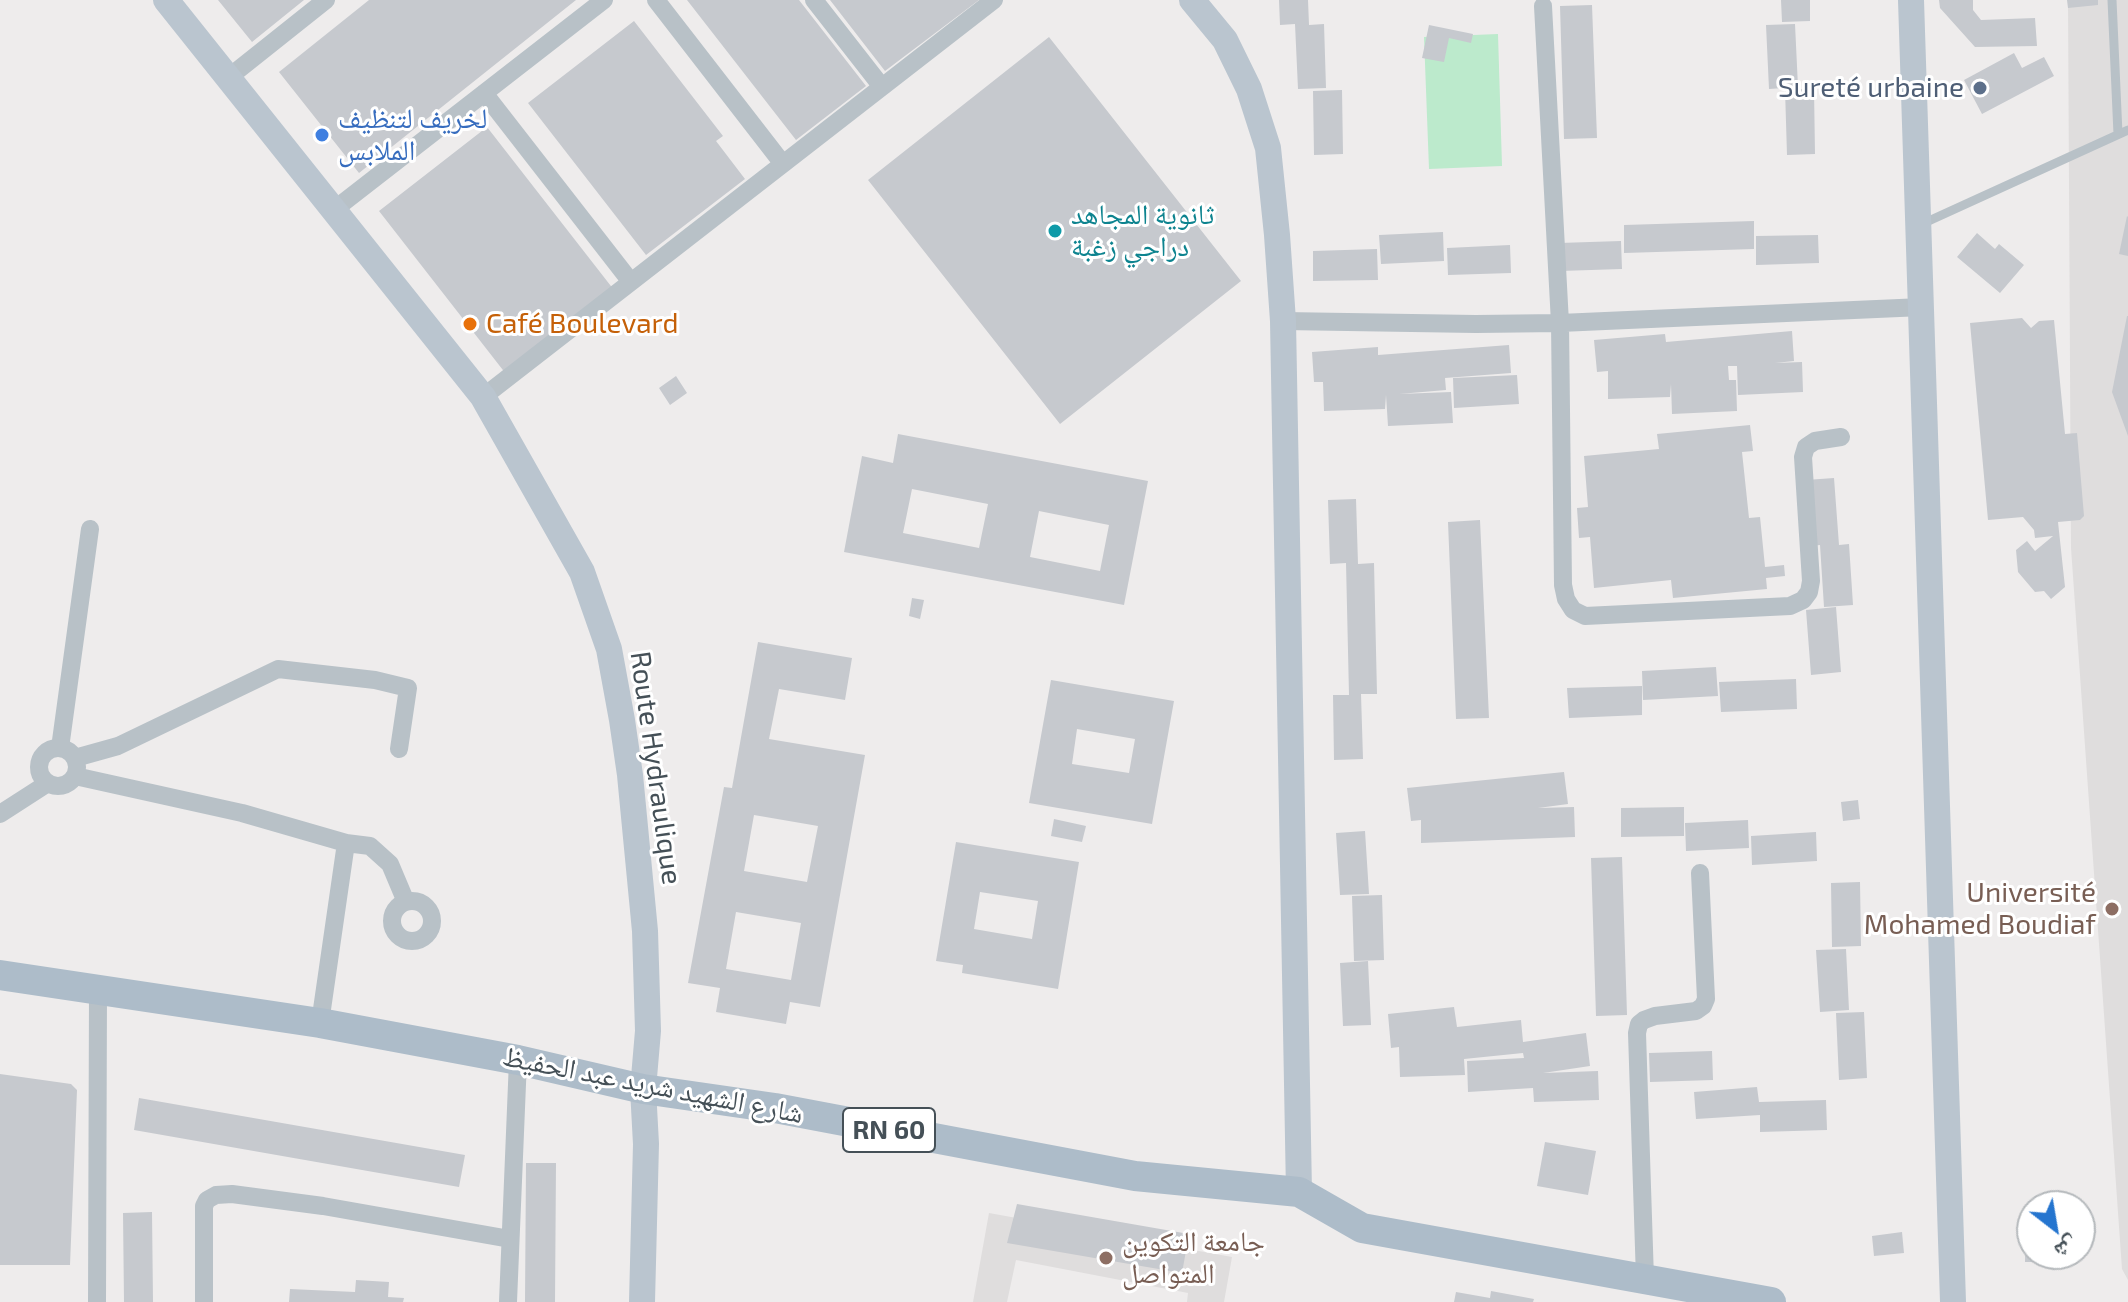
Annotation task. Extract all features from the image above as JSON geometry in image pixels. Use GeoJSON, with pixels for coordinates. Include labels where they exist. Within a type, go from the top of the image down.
{"type":"FeatureCollection","features":[{"type":"Feature","properties":{"kind":"main road","name":"Route Hydraulique"},"geometry":{"type":"LineString","coordinates":[[166,0],[483,397],[582,572],[609,649],[630,775],[645,931],[648,1031],[643,1089],[646,1144],[642,1302]]}},
{"type":"Feature","properties":{"kind":"main road"},"geometry":{"type":"LineString","coordinates":[[1192,0],[1225,40],[1249,89],[1268,148],[1283,321],[1299,1192]]}},
{"type":"Feature","properties":{"kind":"main road"},"geometry":{"type":"LineString","coordinates":[[1911,0],[1953,1302]]}},
{"type":"Feature","properties":{"kind":"main road","name":"شارع الشهيد شريد عبد الحفيظ"},"geometry":{"type":"LineString","coordinates":[[0,975],[320,1023],[518,1060],[643,1089],[775,1108],[1135,1176],[1299,1192],[1362,1228],[1771,1302]]}},
{"type":"Feature","properties":{"kind":"street"},"geometry":{"type":"LineString","coordinates":[[228,78],[326,0]]}},
{"type":"Feature","properties":{"kind":"street"},"geometry":{"type":"LineString","coordinates":[[335,209],[604,0]]}},
{"type":"Feature","properties":{"kind":"street"},"geometry":{"type":"LineString","coordinates":[[656,0],[783,164]]}},
{"type":"Feature","properties":{"kind":"street"},"geometry":{"type":"LineString","coordinates":[[814,0],[882,87]]}},
{"type":"Feature","properties":{"kind":"street"},"geometry":{"type":"LineString","coordinates":[[483,397],[994,0]]}},
{"type":"Feature","properties":{"kind":"street"},"geometry":{"type":"LineString","coordinates":[[1543,6],[1560,323],[1563,585],[1566,599],[1573,610],[1585,616],[1790,606],[1803,600],[1809,592],[1811,581],[1803,457],[1806,447],[1815,441],[1841,437]]}},
{"type":"Feature","properties":{"kind":"street"},"geometry":{"type":"LineString","coordinates":[[484,93],[631,282]]}},
{"type":"Feature","properties":{"kind":"street"},"geometry":{"type":"LineString","coordinates":[[1283,321],[1560,323],[1922,307]]}},
{"type":"Feature","properties":{"kind":"street"},"geometry":{"type":"LineString","coordinates":[[0,814],[48,783],[66,785],[90,529]]}},
{"type":"Feature","properties":{"kind":"street"},"geometry":{"type":"LineString","coordinates":[[70,761],[118,746],[278,669],[375,680],[408,688],[399,749]]}},
{"type":"Feature","properties":{"kind":"street"},"geometry":{"type":"LineString","coordinates":[[48,783],[40,773],[40,761],[48,751],[70,761],[242,813],[346,843],[370,846],[390,864],[406,902]]}},
{"type":"Feature","properties":{"kind":"street"},"geometry":{"type":"LineString","coordinates":[[320,1023],[346,843]]}},
{"type":"Feature","properties":{"kind":"street"},"geometry":{"type":"LineString","coordinates":[[1645,1279],[1637,1033],[1639,1024],[1644,1020],[1696,1011],[1706,999],[1700,873]]}},
{"type":"Feature","properties":{"kind":"street"},"geometry":{"type":"LineString","coordinates":[[97,1302],[98,991]]}},
{"type":"Feature","properties":{"kind":"street"},"geometry":{"type":"LineString","coordinates":[[508,1302],[518,1060]]}},
{"type":"Feature","properties":{"kind":"street"},"geometry":{"type":"LineString","coordinates":[[204,1302],[204,1206],[216,1195],[232,1194],[323,1206],[510,1239]]}},
{"type":"Feature","properties":{"kind":"lane"},"geometry":{"type":"LineString","coordinates":[[1919,225],[2123,132],[2112,0]]}},
{"type":"Feature","properties":{"kind":"shaded area","name":"Université Mohamed Boudiaf"},"geometry":{"type":"Polygon","coordinates":[[[2068,0],[2128,0],[2128,1280],[2122,1269],[2071,548],[2068,0]]]}},
{"type":"Feature","properties":{"kind":"shaded area","name":"جامعة التكوين المتواصل"},"geometry":{"type":"Polygon","coordinates":[[[989,1213],[1232,1257],[1224,1302],[1187,1302],[1188,1293],[1016,1260],[1007,1302],[973,1302],[989,1213]]]}},
{"type":"Feature","properties":{"kind":"green space"},"geometry":{"type":"Polygon","coordinates":[[[1498,34],[1502,166],[1429,169],[1424,37],[1498,34]]]}},
{"type":"Feature","properties":{"kind":"building"},"geometry":{"type":"Polygon","coordinates":[[[218,0],[304,0],[252,42],[218,0]]]}},
{"type":"Feature","properties":{"kind":"building"},"geometry":{"type":"Polygon","coordinates":[[[369,0],[576,0],[359,173],[279,72],[369,0]]]}},
{"type":"Feature","properties":{"kind":"building"},"geometry":{"type":"Polygon","coordinates":[[[687,0],[799,0],[866,86],[796,140],[687,0]]]}},
{"type":"Feature","properties":{"kind":"building"},"geometry":{"type":"Polygon","coordinates":[[[830,0],[979,0],[885,71],[830,0]]]}},
{"type":"Feature","properties":{"kind":"building"},"geometry":{"type":"Polygon","coordinates":[[[1279,0],[1308,0],[1309,25],[1324,24],[1326,88],[1298,89],[1295,24],[1280,25],[1279,0]]]}},
{"type":"Feature","properties":{"kind":"building"},"geometry":{"type":"Polygon","coordinates":[[[1781,0],[1810,0],[1810,21],[1782,22],[1781,0]]]}},
{"type":"Feature","properties":{"kind":"building"},"geometry":{"type":"Polygon","coordinates":[[[1939,0],[1973,0],[1973,10],[1981,20],[2035,18],[2037,46],[1975,47],[1940,8],[1939,0]]]}},
{"type":"Feature","properties":{"kind":"building"},"geometry":{"type":"Polygon","coordinates":[[[2067,0],[2098,0],[2098,5],[2068,8],[2067,0]]]}},
{"type":"Feature","properties":{"kind":"building"},"geometry":{"type":"Polygon","coordinates":[[[1592,5],[1597,138],[1564,139],[1560,6],[1592,5]]]}},
{"type":"Feature","properties":{"kind":"building"},"geometry":{"type":"Polygon","coordinates":[[[634,21],[723,136],[716,141],[745,179],[646,255],[528,103],[634,21]]]}},
{"type":"Feature","properties":{"kind":"building"},"geometry":{"type":"Polygon","coordinates":[[[1795,24],[1798,87],[1769,89],[1766,25],[1795,24]]]}},
{"type":"Feature","properties":{"kind":"building"},"geometry":{"type":"Polygon","coordinates":[[[1429,25],[1473,34],[1471,43],[1449,38],[1444,62],[1422,58],[1429,25]]]}},
{"type":"Feature","properties":{"kind":"building","name":"ثانوية المجاهد دراجي زغبة"},"geometry":{"type":"Polygon","coordinates":[[[1049,37],[1241,281],[1060,424],[868,180],[1049,37]]]}},
{"type":"Feature","properties":{"kind":"building"},"geometry":{"type":"Polygon","coordinates":[[[2014,53],[2022,68],[2044,57],[2054,76],[1982,114],[1964,80],[2014,53]]]}},
{"type":"Feature","properties":{"kind":"building"},"geometry":{"type":"Polygon","coordinates":[[[1785,89],[1814,89],[1815,154],[1787,155],[1785,89]]]}},
{"type":"Feature","properties":{"kind":"building"},"geometry":{"type":"Polygon","coordinates":[[[1342,90],[1343,154],[1314,155],[1313,91],[1342,90]]]}},
{"type":"Feature","properties":{"kind":"building"},"geometry":{"type":"Polygon","coordinates":[[[487,127],[614,290],[506,374],[379,211],[487,127]]]}},
{"type":"Feature","properties":{"kind":"building"},"geometry":{"type":"Polygon","coordinates":[[[2128,217],[2128,256],[2119,254],[2128,217]]]}},
{"type":"Feature","properties":{"kind":"building"},"geometry":{"type":"Polygon","coordinates":[[[1754,221],[1754,249],[1624,253],[1624,225],[1754,221]]]}},
{"type":"Feature","properties":{"kind":"building"},"geometry":{"type":"Polygon","coordinates":[[[1443,232],[1444,261],[1381,264],[1379,235],[1443,232]]]}},
{"type":"Feature","properties":{"kind":"building"},"geometry":{"type":"Polygon","coordinates":[[[1977,233],[1995,249],[1999,244],[2024,265],[2000,293],[1957,257],[1977,233]]]}},
{"type":"Feature","properties":{"kind":"building"},"geometry":{"type":"Polygon","coordinates":[[[1818,235],[1819,263],[1756,265],[1756,236],[1818,235]]]}},
{"type":"Feature","properties":{"kind":"building"},"geometry":{"type":"Polygon","coordinates":[[[1621,241],[1622,269],[1560,271],[1559,243],[1621,241]]]}},
{"type":"Feature","properties":{"kind":"building"},"geometry":{"type":"Polygon","coordinates":[[[1510,245],[1511,273],[1448,275],[1447,248],[1510,245]]]}},
{"type":"Feature","properties":{"kind":"building"},"geometry":{"type":"Polygon","coordinates":[[[1377,249],[1378,280],[1313,281],[1313,251],[1377,249]]]}},
{"type":"Feature","properties":{"kind":"building"},"geometry":{"type":"Polygon","coordinates":[[[2128,316],[2128,436],[2112,392],[2128,316]]]}},
{"type":"Feature","properties":{"kind":"building"},"geometry":{"type":"Polygon","coordinates":[[[2022,318],[2031,328],[2039,321],[2054,320],[2065,434],[2077,433],[2084,516],[2080,520],[2058,522],[2065,587],[2051,599],[2044,591],[2035,592],[2018,572],[2016,550],[2027,541],[2035,551],[2053,536],[2035,538],[2034,530],[2023,517],[1988,520],[1970,323],[2022,318]]]}},
{"type":"Feature","properties":{"kind":"building"},"geometry":{"type":"Polygon","coordinates":[[[1792,331],[1794,361],[1775,363],[1802,362],[1803,392],[1738,395],[1737,366],[1728,366],[1729,380],[1736,380],[1737,411],[1672,414],[1671,384],[1670,397],[1608,399],[1608,371],[1597,372],[1594,340],[1665,334],[1666,342],[1792,331]]]}},
{"type":"Feature","properties":{"kind":"building"},"geometry":{"type":"Polygon","coordinates":[[[1509,345],[1511,373],[1445,378],[1446,390],[1399,394],[1451,392],[1453,423],[1388,426],[1386,395],[1385,409],[1324,411],[1323,382],[1314,382],[1312,352],[1378,347],[1378,355],[1509,345]]]}},
{"type":"Feature","properties":{"kind":"building"},"geometry":{"type":"Polygon","coordinates":[[[1517,375],[1519,404],[1454,408],[1453,378],[1517,375]]]}},
{"type":"Feature","properties":{"kind":"building"},"geometry":{"type":"Polygon","coordinates":[[[676,376],[687,393],[670,405],[659,388],[676,376]]]}},
{"type":"Feature","properties":{"kind":"building"},"geometry":{"type":"Polygon","coordinates":[[[1750,425],[1753,451],[1742,452],[1749,518],[1760,517],[1765,567],[1784,565],[1785,576],[1766,578],[1767,589],[1673,598],[1671,580],[1594,588],[1590,537],[1579,538],[1577,508],[1588,507],[1584,456],[1659,449],[1657,434],[1750,425]]]}},
{"type":"Feature","properties":{"kind":"building"},"geometry":{"type":"Polygon","coordinates":[[[898,434],[1148,481],[1124,605],[844,552],[862,456],[893,463],[898,434]],[[912,489],[903,533],[979,548],[988,504],[912,489]],[[1039,511],[1030,557],[1100,571],[1109,525],[1039,511]]]}},
{"type":"Feature","properties":{"kind":"building"},"geometry":{"type":"Polygon","coordinates":[[[1834,478],[1839,545],[1849,544],[1853,605],[1824,607],[1820,545],[1811,546],[1806,480],[1834,478]]]}},
{"type":"Feature","properties":{"kind":"building"},"geometry":{"type":"Polygon","coordinates":[[[1356,499],[1358,564],[1374,563],[1377,694],[1361,694],[1363,759],[1334,760],[1333,695],[1349,695],[1346,563],[1330,564],[1328,500],[1356,499]]]}},
{"type":"Feature","properties":{"kind":"building"},"geometry":{"type":"Polygon","coordinates":[[[1480,520],[1489,718],[1456,719],[1448,522],[1480,520]]]}},
{"type":"Feature","properties":{"kind":"building"},"geometry":{"type":"Polygon","coordinates":[[[912,598],[924,600],[920,619],[909,616],[912,598]]]}},
{"type":"Feature","properties":{"kind":"building"},"geometry":{"type":"Polygon","coordinates":[[[1836,607],[1841,672],[1811,675],[1806,610],[1836,607]]]}},
{"type":"Feature","properties":{"kind":"building"},"geometry":{"type":"Polygon","coordinates":[[[758,642],[852,658],[845,700],[779,689],[769,739],[865,755],[820,1007],[790,1002],[786,1024],[716,1012],[720,988],[688,983],[724,787],[732,788],[758,642]],[[754,815],[744,871],[807,882],[818,826],[754,815]],[[736,912],[726,969],[791,980],[801,923],[736,912]]]}},
{"type":"Feature","properties":{"kind":"building"},"geometry":{"type":"Polygon","coordinates":[[[1716,667],[1718,696],[1643,700],[1642,671],[1716,667]]]}},
{"type":"Feature","properties":{"kind":"building"},"geometry":{"type":"Polygon","coordinates":[[[1796,679],[1797,709],[1721,712],[1719,682],[1796,679]]]}},
{"type":"Feature","properties":{"kind":"building"},"geometry":{"type":"Polygon","coordinates":[[[1051,680],[1174,701],[1152,824],[1029,803],[1051,680]],[[1077,729],[1072,764],[1129,773],[1135,739],[1077,729]]]}},
{"type":"Feature","properties":{"kind":"building"},"geometry":{"type":"Polygon","coordinates":[[[1642,686],[1642,715],[1569,718],[1567,688],[1642,686]]]}},
{"type":"Feature","properties":{"kind":"building"},"geometry":{"type":"Polygon","coordinates":[[[1564,772],[1568,804],[1538,808],[1574,807],[1575,837],[1421,843],[1421,820],[1411,821],[1407,788],[1564,772]]]}},
{"type":"Feature","properties":{"kind":"building"},"geometry":{"type":"Polygon","coordinates":[[[1858,800],[1860,819],[1843,821],[1841,802],[1858,800]]]}},
{"type":"Feature","properties":{"kind":"building"},"geometry":{"type":"Polygon","coordinates":[[[1684,807],[1684,836],[1621,837],[1621,808],[1684,807]]]}},
{"type":"Feature","properties":{"kind":"building"},"geometry":{"type":"Polygon","coordinates":[[[1054,819],[1086,826],[1082,842],[1051,836],[1054,819]]]}},
{"type":"Feature","properties":{"kind":"building"},"geometry":{"type":"Polygon","coordinates":[[[1748,820],[1749,848],[1686,851],[1685,823],[1748,820]]]}},
{"type":"Feature","properties":{"kind":"building"},"geometry":{"type":"Polygon","coordinates":[[[1365,831],[1369,894],[1340,895],[1336,833],[1365,831]]]}},
{"type":"Feature","properties":{"kind":"building"},"geometry":{"type":"Polygon","coordinates":[[[1816,832],[1817,861],[1752,865],[1751,836],[1816,832]]]}},
{"type":"Feature","properties":{"kind":"building"},"geometry":{"type":"Polygon","coordinates":[[[956,842],[1079,862],[1058,989],[962,973],[963,965],[936,961],[956,842]],[[980,892],[974,929],[1032,939],[1038,901],[980,892]]]}},
{"type":"Feature","properties":{"kind":"building"},"geometry":{"type":"Polygon","coordinates":[[[1622,857],[1627,1015],[1596,1016],[1591,858],[1622,857]]]}},
{"type":"Feature","properties":{"kind":"building"},"geometry":{"type":"Polygon","coordinates":[[[1860,882],[1861,946],[1832,947],[1831,883],[1860,882]]]}},
{"type":"Feature","properties":{"kind":"building"},"geometry":{"type":"Polygon","coordinates":[[[1382,895],[1384,960],[1354,961],[1352,896],[1382,895]]]}},
{"type":"Feature","properties":{"kind":"building"},"geometry":{"type":"Polygon","coordinates":[[[1846,949],[1849,1010],[1820,1012],[1816,950],[1846,949]]]}},
{"type":"Feature","properties":{"kind":"building"},"geometry":{"type":"Polygon","coordinates":[[[1368,961],[1371,1025],[1343,1026],[1340,963],[1368,961]]]}},
{"type":"Feature","properties":{"kind":"building"},"geometry":{"type":"Polygon","coordinates":[[[1454,1007],[1457,1027],[1521,1020],[1523,1042],[1586,1033],[1590,1066],[1543,1073],[1598,1071],[1599,1100],[1534,1102],[1533,1088],[1468,1092],[1467,1061],[1524,1058],[1523,1053],[1464,1059],[1465,1075],[1400,1077],[1399,1047],[1391,1048],[1388,1014],[1454,1007]]]}},
{"type":"Feature","properties":{"kind":"building"},"geometry":{"type":"Polygon","coordinates":[[[1864,1012],[1867,1078],[1839,1080],[1836,1013],[1864,1012]]]}},
{"type":"Feature","properties":{"kind":"building"},"geometry":{"type":"Polygon","coordinates":[[[1712,1051],[1713,1080],[1650,1082],[1649,1053],[1712,1051]]]}},
{"type":"Feature","properties":{"kind":"building"},"geometry":{"type":"Polygon","coordinates":[[[0,1074],[71,1084],[77,1090],[70,1265],[0,1265],[0,1074]]]}},
{"type":"Feature","properties":{"kind":"building"},"geometry":{"type":"Polygon","coordinates":[[[1757,1087],[1759,1102],[1826,1100],[1827,1130],[1760,1132],[1760,1115],[1696,1119],[1694,1092],[1757,1087]]]}},
{"type":"Feature","properties":{"kind":"building"},"geometry":{"type":"Polygon","coordinates":[[[139,1098],[465,1155],[459,1187],[134,1130],[139,1098]]]}},
{"type":"Feature","properties":{"kind":"building"},"geometry":{"type":"Polygon","coordinates":[[[1545,1142],[1596,1151],[1588,1195],[1537,1186],[1545,1142]]]}},
{"type":"Feature","properties":{"kind":"building"},"geometry":{"type":"Polygon","coordinates":[[[526,1163],[556,1163],[555,1302],[525,1302],[526,1163]]]}},
{"type":"Feature","properties":{"kind":"building"},"geometry":{"type":"Polygon","coordinates":[[[1017,1204],[1189,1234],[1182,1273],[1007,1243],[1017,1204]]]}},
{"type":"Feature","properties":{"kind":"building"},"geometry":{"type":"Polygon","coordinates":[[[152,1212],[153,1302],[124,1302],[123,1213],[152,1212]]]}},
{"type":"Feature","properties":{"kind":"building"},"geometry":{"type":"Polygon","coordinates":[[[1902,1232],[1904,1253],[1874,1256],[1872,1236],[1902,1232]]]}},
{"type":"Feature","properties":{"kind":"building"},"geometry":{"type":"Polygon","coordinates":[[[356,1280],[389,1282],[388,1297],[404,1298],[403,1302],[289,1302],[290,1289],[355,1292],[356,1280]]]}},
{"type":"Feature","properties":{"kind":"building"},"geometry":{"type":"Polygon","coordinates":[[[1491,1291],[1534,1299],[1533,1302],[1454,1302],[1456,1292],[1490,1298],[1491,1291]]]}},
{"type":"Feature","properties":{"kind":"place","name":"Sureté urbaine"},"geometry":{"type":"Point","coordinates":[1980,88]}},
{"type":"Feature","properties":{"kind":"place","name":"لخريف لتنظيف الملابس"},"geometry":{"type":"Point","coordinates":[322,135]}},
{"type":"Feature","properties":{"kind":"place","name":"ثانوية المجاهد دراجي زغبة"},"geometry":{"type":"Point","coordinates":[1055,231]}},
{"type":"Feature","properties":{"kind":"place","name":"Café Boulevard"},"geometry":{"type":"Point","coordinates":[470,324]}},
{"type":"Feature","properties":{"kind":"place","name":"Université Mohamed Boudiaf"},"geometry":{"type":"Point","coordinates":[2112,909]}},
{"type":"Feature","properties":{"kind":"place","name":"جامعة التكوين المتواصل"},"geometry":{"type":"Point","coordinates":[1106,1258]}}]}
